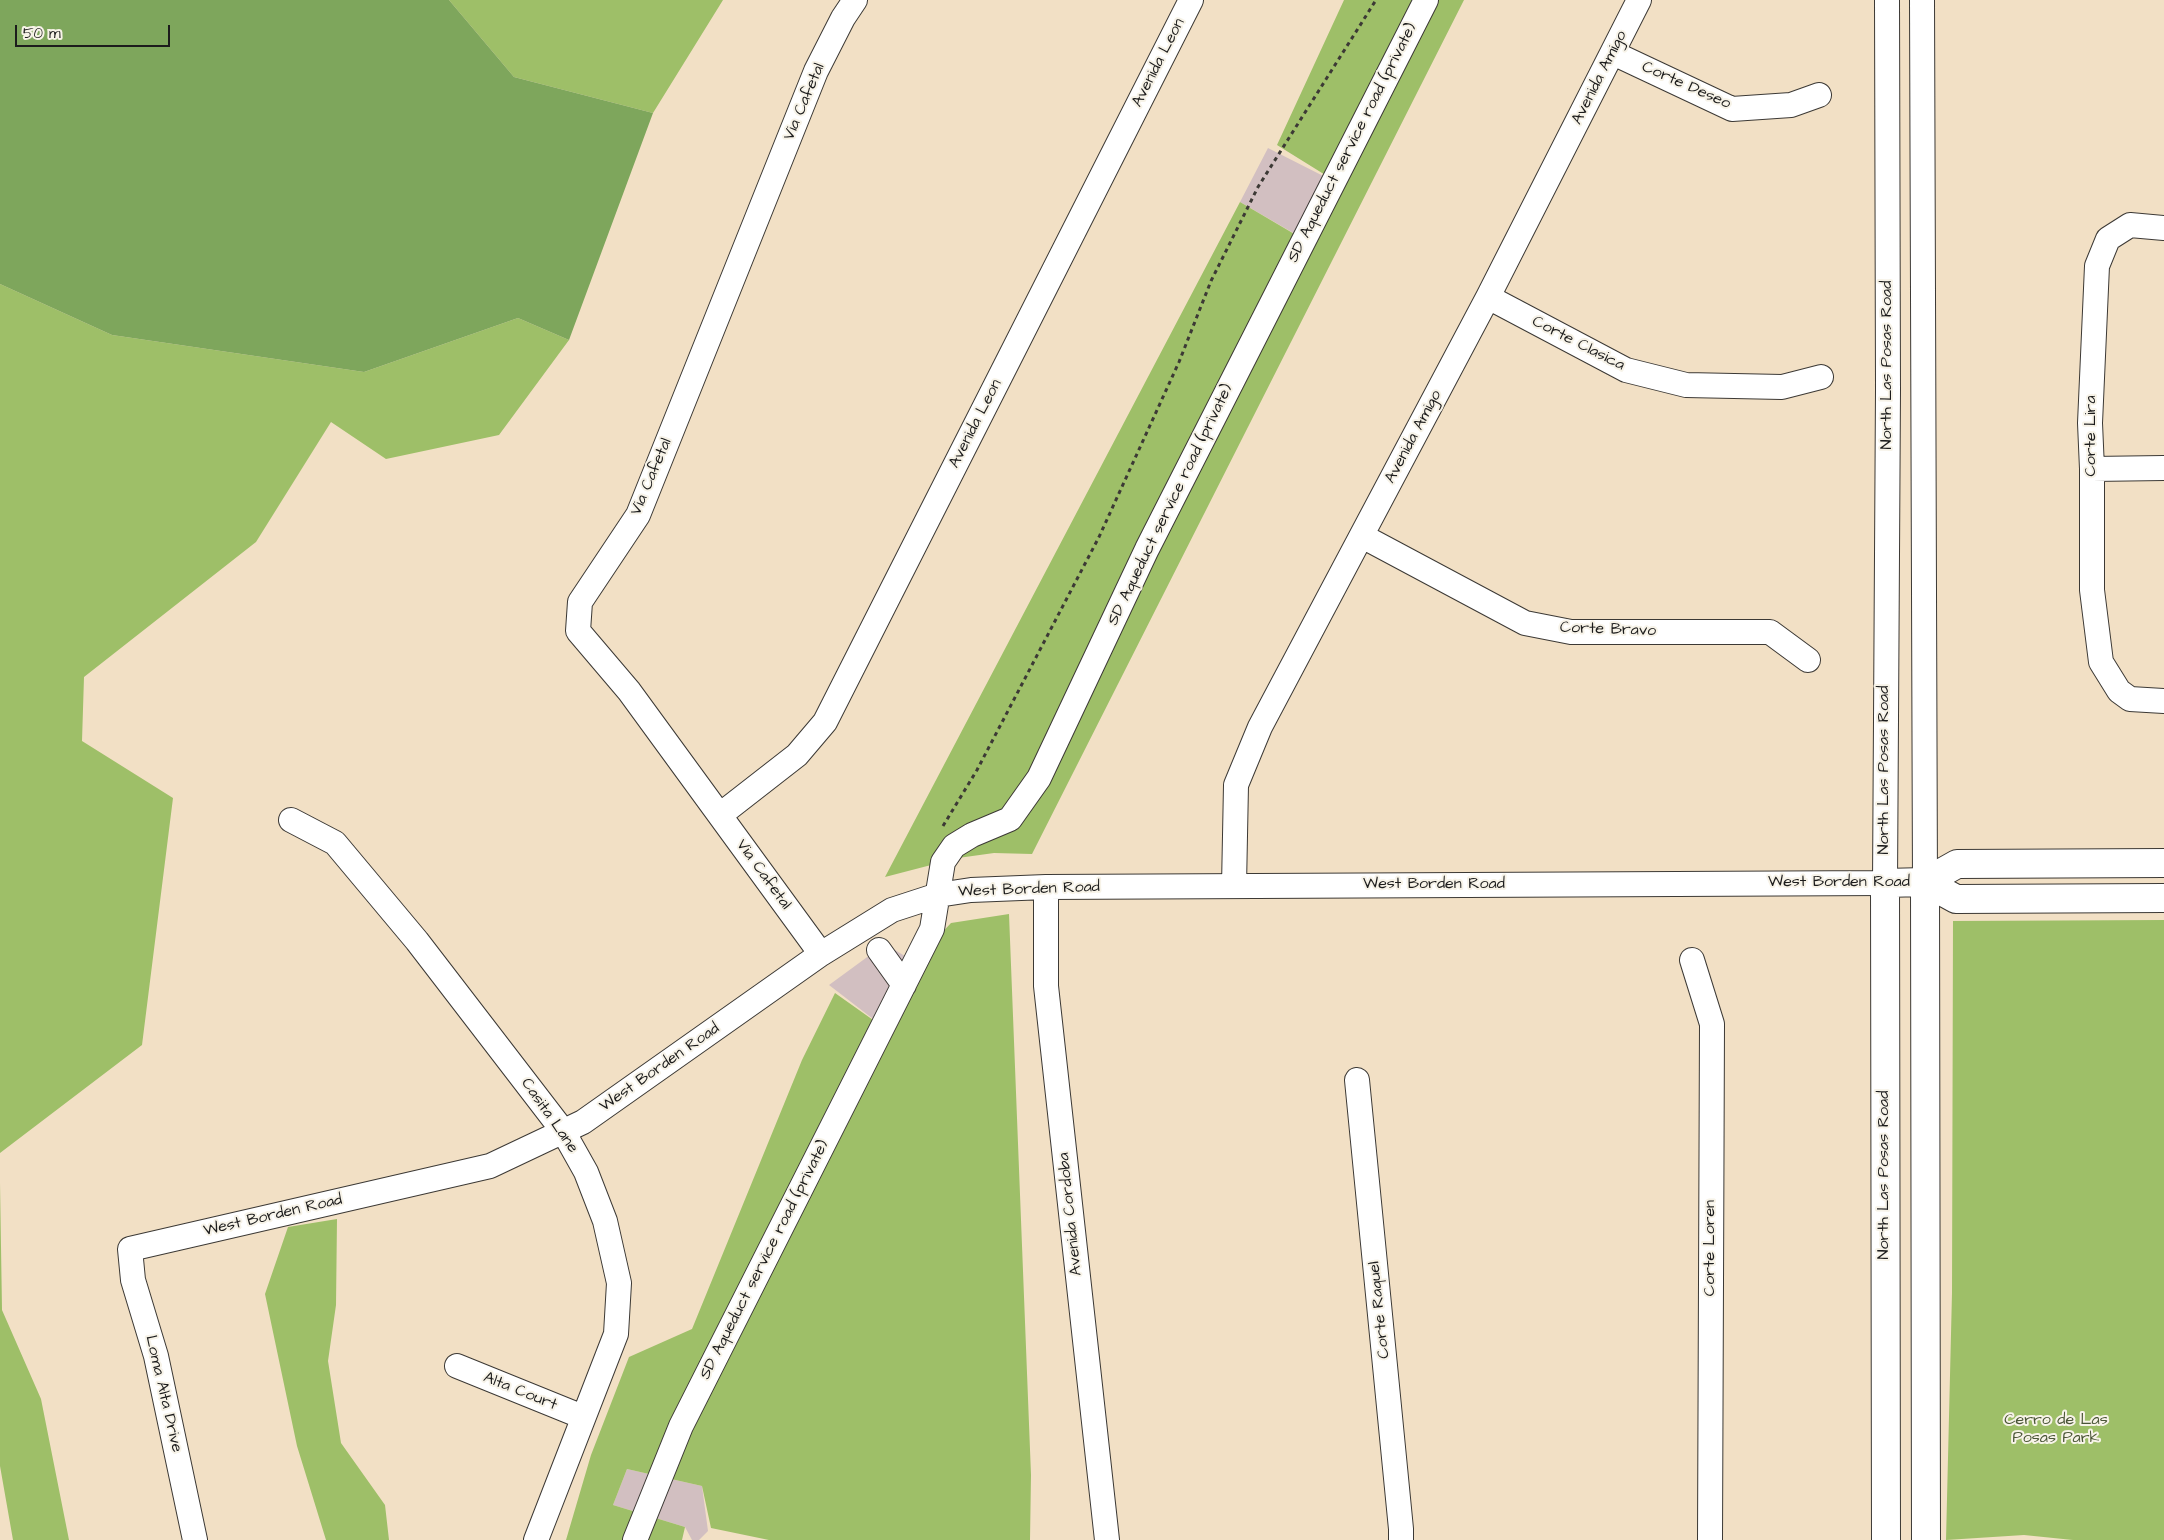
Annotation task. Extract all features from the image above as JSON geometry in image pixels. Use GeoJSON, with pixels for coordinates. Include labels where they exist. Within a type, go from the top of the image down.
{"type":"FeatureCollection","features":[{"type":"Feature","properties":{"kind":"main road","name":"West Borden Road"},"geometry":{"type":"LineString","coordinates":[[1885,883],[1925,882],[1957,864],[2164,863]]}},
{"type":"Feature","properties":{"kind":"main road","name":"West Borden Road"},"geometry":{"type":"LineString","coordinates":[[1925,882],[1956,900],[2164,898]]}},
{"type":"Feature","properties":{"kind":"main road"},"geometry":{"type":"LineString","coordinates":[[1925,882],[1926,1540]]}},
{"type":"Feature","properties":{"kind":"main road","name":"North Las Posas Road"},"geometry":{"type":"LineString","coordinates":[[1885,883],[1886,1540]]}},
{"type":"Feature","properties":{"kind":"street","name":"Via Cafetal"},"geometry":{"type":"LineString","coordinates":[[821,954],[629,691],[578,630],[580,602],[638,515],[816,71],[843,18],[855,0]]}},
{"type":"Feature","properties":{"kind":"street","name":"Avenida Leon"},"geometry":{"type":"LineString","coordinates":[[720,815],[797,755],[825,722],[1191,0]]}},
{"type":"Feature","properties":{"kind":"street","name":"SD Aqueduct service road (private)"},"geometry":{"type":"LineString","coordinates":[[635,1540],[681,1426],[932,929],[943,862],[954,846],[972,835],[1010,819],[1040,778],[1156,532],[1244,355],[1344,166],[1426,0]]}},
{"type":"Feature","properties":{"kind":"street","name":"Avenida Amigo"},"geometry":{"type":"LineString","coordinates":[[1234,886],[1236,785],[1260,728],[1488,297],[1639,0]]}},
{"type":"Feature","properties":{"kind":"street","name":"North Las Posas Road"},"geometry":{"type":"LineString","coordinates":[[1885,883],[1888,390],[1887,0]]}},
{"type":"Feature","properties":{"kind":"street"},"geometry":{"type":"LineString","coordinates":[[1922,0],[1925,882]]}},
{"type":"Feature","properties":{"kind":"street","name":"Corte Deseo"},"geometry":{"type":"LineString","coordinates":[[1613,53],[1732,109],[1791,105],[1818,95]]}},
{"type":"Feature","properties":{"kind":"street","name":"Corte Lira"},"geometry":{"type":"LineString","coordinates":[[2164,228],[2130,225],[2108,240],[2096,266],[2090,423],[2092,590],[2101,662],[2119,691],[2130,699],[2164,701]]}},
{"type":"Feature","properties":{"kind":"street","name":"Corte Clasica"},"geometry":{"type":"LineString","coordinates":[[1488,297],[1626,370],[1686,385],[1782,387],[1821,377]]}},
{"type":"Feature","properties":{"kind":"street"},"geometry":{"type":"LineString","coordinates":[[2092,469],[2164,468]]}},
{"type":"Feature","properties":{"kind":"street","name":"Corte Bravo"},"geometry":{"type":"LineString","coordinates":[[1362,536],[1525,623],[1572,632],[1770,632],[1808,660]]}},
{"type":"Feature","properties":{"kind":"street","name":"Casita Lane"},"geometry":{"type":"LineString","coordinates":[[291,820],[335,843],[417,941],[563,1131],[586,1172],[605,1221],[619,1283],[616,1334],[536,1540]]}},
{"type":"Feature","properties":{"kind":"street","name":"West Borden Road"},"geometry":{"type":"LineString","coordinates":[[130,1249],[490,1166],[583,1122],[821,954],[892,910],[938,895],[971,890],[1046,887],[1885,883]]}},
{"type":"Feature","properties":{"kind":"street","name":"Avenida Cordoba"},"geometry":{"type":"LineString","coordinates":[[1046,887],[1046,986],[1107,1540]]}},
{"type":"Feature","properties":{"kind":"street"},"geometry":{"type":"LineString","coordinates":[[879,950],[904,985]]}},
{"type":"Feature","properties":{"kind":"street","name":"Corte Loren"},"geometry":{"type":"LineString","coordinates":[[1692,960],[1712,1024],[1710,1540]]}},
{"type":"Feature","properties":{"kind":"street","name":"Corte Raquel"},"geometry":{"type":"LineString","coordinates":[[1357,1080],[1401,1540]]}},
{"type":"Feature","properties":{"kind":"street","name":"Loma Alta Drive"},"geometry":{"type":"LineString","coordinates":[[130,1249],[133,1280],[156,1356],[195,1540]]}},
{"type":"Feature","properties":{"kind":"street","name":"Alta Court"},"geometry":{"type":"LineString","coordinates":[[458,1366],[583,1417]]}},
{"type":"Feature","properties":{"kind":"path"},"geometry":{"type":"LineString","coordinates":[[942,827],[977,770],[1099,537],[1179,362],[1211,281],[1258,187],[1376,0]]}},
{"type":"Feature","properties":{"kind":"shaded area"},"geometry":{"type":"Polygon","coordinates":[[[1268,148],[1343,186],[1314,245],[1240,202],[1268,148]]]}},
{"type":"Feature","properties":{"kind":"shaded area"},"geometry":{"type":"Polygon","coordinates":[[[885,944],[923,967],[890,1032],[829,985],[885,944]]]}},
{"type":"Feature","properties":{"kind":"shaded area"},"geometry":{"type":"Polygon","coordinates":[[[627,1469],[702,1486],[708,1531],[699,1540],[692,1540],[685,1527],[613,1505],[627,1469]]]}},
{"type":"Feature","properties":{"kind":"green space"},"geometry":{"type":"Polygon","coordinates":[[[0,0],[449,0],[514,77],[653,113],[569,340],[518,318],[364,372],[112,335],[0,284],[0,0]]]}},
{"type":"Feature","properties":{"kind":"green space"},"geometry":{"type":"Polygon","coordinates":[[[449,0],[723,0],[653,113],[514,77],[449,0]]]}},
{"type":"Feature","properties":{"kind":"green space"},"geometry":{"type":"Polygon","coordinates":[[[1344,0],[1464,0],[1032,854],[994,853],[958,858],[885,877],[1240,202],[1313,245],[1343,186],[1277,145],[1344,0]]]}},
{"type":"Feature","properties":{"kind":"green space"},"geometry":{"type":"Polygon","coordinates":[[[0,284],[112,335],[364,372],[518,318],[569,340],[499,435],[386,459],[331,422],[256,542],[84,677],[82,741],[173,798],[142,1045],[0,1153],[0,284]]]}},
{"type":"Feature","properties":{"kind":"green space"},"geometry":{"type":"Polygon","coordinates":[[[1009,914],[1031,1475],[1030,1540],[769,1540],[711,1528],[702,1486],[627,1469],[613,1505],[685,1527],[682,1540],[566,1540],[591,1455],[629,1357],[692,1329],[802,1060],[835,993],[890,1032],[917,959],[951,923],[1009,914]]]}},
{"type":"Feature","properties":{"kind":"green space","name":"Cerro de Las Posas Park"},"geometry":{"type":"Polygon","coordinates":[[[2164,920],[2164,1540],[2073,1540],[2024,1535],[1946,1540],[1952,1293],[1953,921],[2164,920]]]}},
{"type":"Feature","properties":{"kind":"green space"},"geometry":{"type":"Polygon","coordinates":[[[0,1183],[2,1310],[41,1399],[69,1540],[13,1540],[0,1466],[0,1183]]]}},
{"type":"Feature","properties":{"kind":"green space"},"geometry":{"type":"Polygon","coordinates":[[[337,1219],[336,1305],[328,1361],[341,1443],[385,1505],[389,1540],[326,1540],[297,1446],[265,1294],[288,1227],[337,1219]]]}}]}
